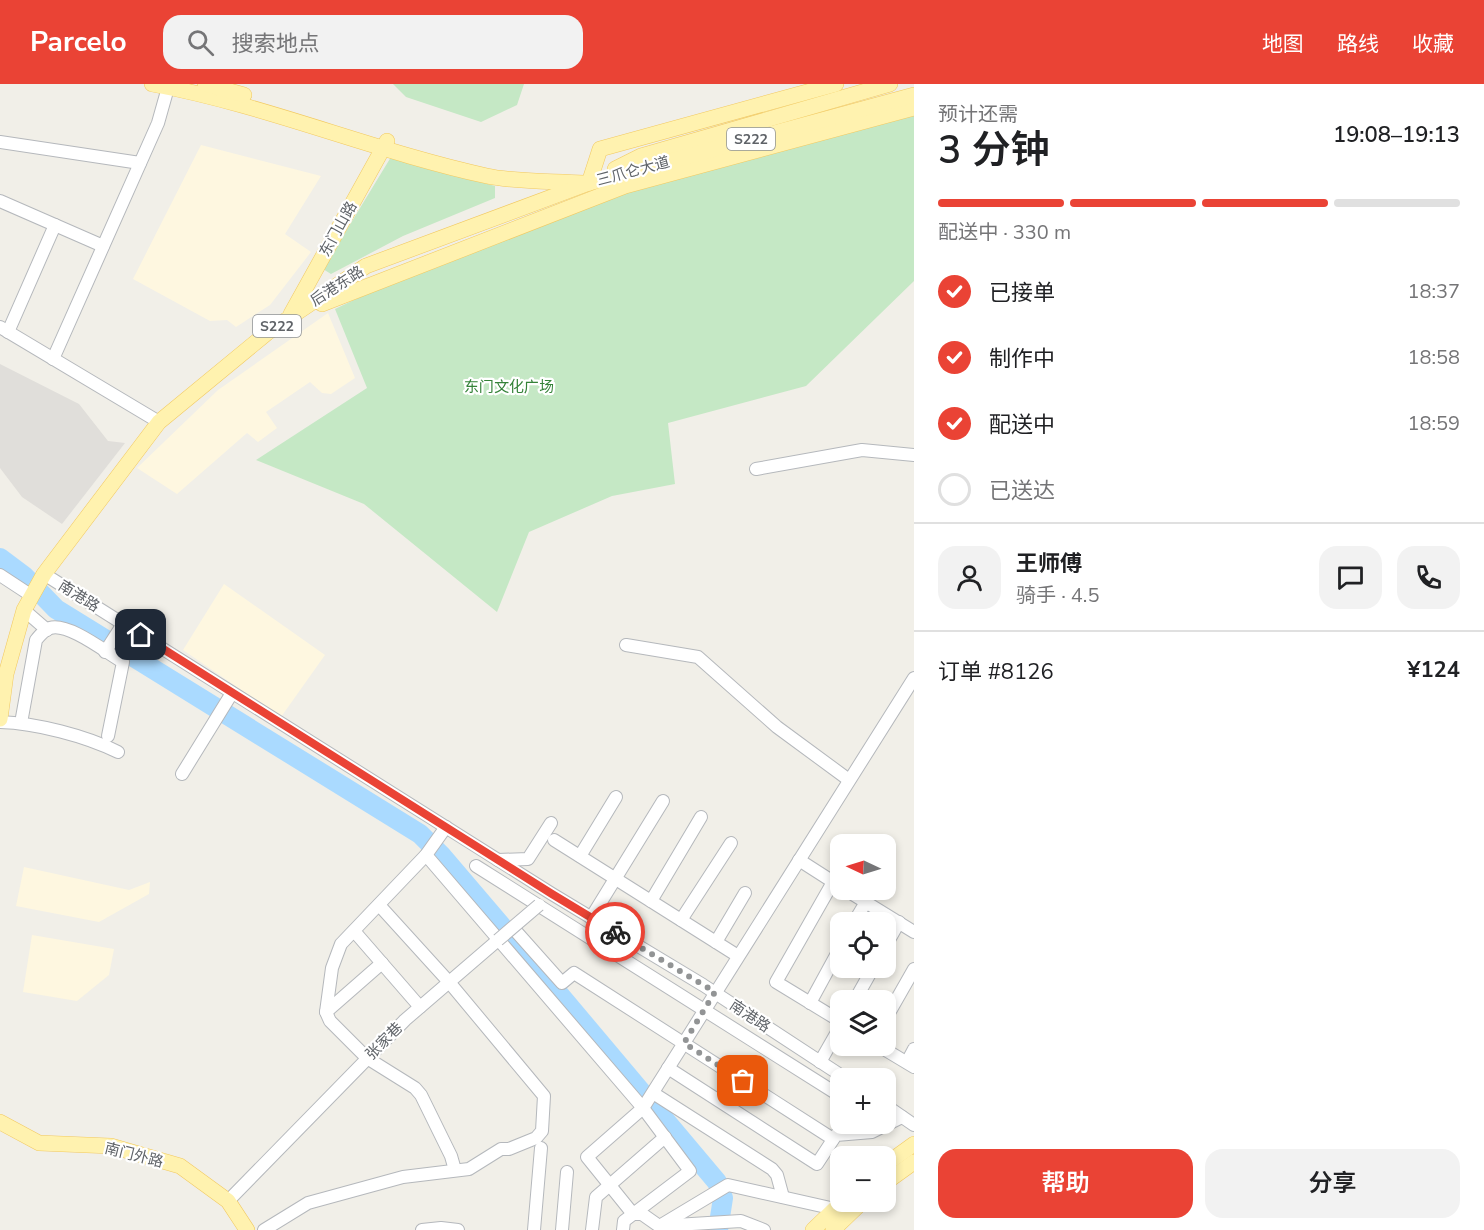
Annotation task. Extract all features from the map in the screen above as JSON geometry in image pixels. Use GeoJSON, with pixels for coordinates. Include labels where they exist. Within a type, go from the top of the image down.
{"type":"FeatureCollection","features":[{"type":"Feature","properties":{"kind":"main road"},"geometry":{"type":"LineString","coordinates":[[152,84],[227,100],[385,145],[490,167],[589,183],[600,149],[836,84]]}},
{"type":"Feature","properties":{"kind":"main road"},"geometry":{"type":"LineString","coordinates":[[205,84],[220,87],[385,145]]}},
{"type":"Feature","properties":{"kind":"main road","name":"三爪仑大道"},"geometry":{"type":"LineString","coordinates":[[589,183],[641,156],[890,84]]}},
{"type":"Feature","properties":{"kind":"main road","name":"三爪仑大道"},"geometry":{"type":"LineString","coordinates":[[589,183],[914,95]]}},
{"type":"Feature","properties":{"kind":"main road"},"geometry":{"type":"LineString","coordinates":[[289,318],[413,267],[625,186],[914,108]]}},
{"type":"Feature","properties":{"kind":"main road","name":"东门山路"},"geometry":{"type":"LineString","coordinates":[[289,318],[385,145]]}},
{"type":"Feature","properties":{"kind":"main road","name":"后港东路"},"geometry":{"type":"LineString","coordinates":[[44,575],[159,422],[289,318],[366,266],[589,183]]}},
{"type":"Feature","properties":{"kind":"main road","name":"S222"},"geometry":{"type":"LineString","coordinates":[[0,721],[3,674],[24,610],[44,575]]}},
{"type":"Feature","properties":{"kind":"main road","name":"南门外路"},"geometry":{"type":"LineString","coordinates":[[0,1122],[39,1143],[111,1146],[180,1166],[228,1201],[247,1230]]}},
{"type":"Feature","properties":{"kind":"main road"},"geometry":{"type":"LineString","coordinates":[[896,1157],[914,1144]]}},
{"type":"Feature","properties":{"kind":"main road"},"geometry":{"type":"LineString","coordinates":[[896,1175],[914,1162]]}},
{"type":"Feature","properties":{"kind":"main road"},"geometry":{"type":"LineString","coordinates":[[813,1230],[831,1212]]}},
{"type":"Feature","properties":{"kind":"main road"},"geometry":{"type":"LineString","coordinates":[[833,1230],[852,1212]]}},
{"type":"Feature","properties":{"kind":"street"},"geometry":{"type":"LineString","coordinates":[[53,359],[158,123],[169,86]]}},
{"type":"Feature","properties":{"kind":"street"},"geometry":{"type":"LineString","coordinates":[[0,142],[140,163]]}},
{"type":"Feature","properties":{"kind":"street"},"geometry":{"type":"LineString","coordinates":[[0,201],[103,246]]}},
{"type":"Feature","properties":{"kind":"street"},"geometry":{"type":"LineString","coordinates":[[55,225],[4,330],[159,422]]}},
{"type":"Feature","properties":{"kind":"street"},"geometry":{"type":"LineString","coordinates":[[756,469],[862,450],[914,455]]}},
{"type":"Feature","properties":{"kind":"street"},"geometry":{"type":"LineString","coordinates":[[0,575],[32,596]]}},
{"type":"Feature","properties":{"kind":"street","name":"南港路"},"geometry":{"type":"LineString","coordinates":[[44,575],[445,828],[715,992],[830,1068]]}},
{"type":"Feature","properties":{"kind":"street"},"geometry":{"type":"LineString","coordinates":[[24,610],[47,630]]}},
{"type":"Feature","properties":{"kind":"street"},"geometry":{"type":"LineString","coordinates":[[105,652],[123,624]]}},
{"type":"Feature","properties":{"kind":"street"},"geometry":{"type":"LineString","coordinates":[[21,723],[36,640],[47,630],[56,627],[68,629],[123,662],[108,736]]}},
{"type":"Feature","properties":{"kind":"street"},"geometry":{"type":"LineString","coordinates":[[626,645],[698,657],[777,727],[849,780]]}},
{"type":"Feature","properties":{"kind":"street"},"geometry":{"type":"LineString","coordinates":[[764,1230],[741,1221],[658,1228],[642,1214],[633,1214],[587,1157],[643,1108],[914,678]]}},
{"type":"Feature","properties":{"kind":"street"},"geometry":{"type":"LineString","coordinates":[[182,774],[232,693]]}},
{"type":"Feature","properties":{"kind":"street"},"geometry":{"type":"LineString","coordinates":[[0,721],[21,723],[101,743],[118,752]]}},
{"type":"Feature","properties":{"kind":"street"},"geometry":{"type":"LineString","coordinates":[[580,856],[616,797]]}},
{"type":"Feature","properties":{"kind":"street"},"geometry":{"type":"LineString","coordinates":[[591,918],[663,801]]}},
{"type":"Feature","properties":{"kind":"street"},"geometry":{"type":"LineString","coordinates":[[651,901],[701,817]]}},
{"type":"Feature","properties":{"kind":"street"},"geometry":{"type":"LineString","coordinates":[[498,860],[528,859],[551,823]]}},
{"type":"Feature","properties":{"kind":"street"},"geometry":{"type":"LineString","coordinates":[[445,828],[426,855],[341,944],[332,968],[326,1012],[330,1021],[367,1058],[415,1088],[421,1095],[451,1156],[455,1170]]}},
{"type":"Feature","properties":{"kind":"street"},"geometry":{"type":"LineString","coordinates":[[554,840],[738,956]]}},
{"type":"Feature","properties":{"kind":"street"},"geometry":{"type":"LineString","coordinates":[[681,920],[731,843]]}},
{"type":"Feature","properties":{"kind":"street"},"geometry":{"type":"LineString","coordinates":[[426,855],[643,1108],[690,1171],[624,1221],[623,1230]]}},
{"type":"Feature","properties":{"kind":"street"},"geometry":{"type":"LineString","coordinates":[[799,860],[830,880]]}},
{"type":"Feature","properties":{"kind":"street"},"geometry":{"type":"LineString","coordinates":[[476,866],[830,1089]]}},
{"type":"Feature","properties":{"kind":"street"},"geometry":{"type":"LineString","coordinates":[[716,942],[745,893]]}},
{"type":"Feature","properties":{"kind":"street","name":"张家巷"},"geometry":{"type":"LineString","coordinates":[[228,1201],[420,1007],[552,894]]}},
{"type":"Feature","properties":{"kind":"street"},"geometry":{"type":"LineString","coordinates":[[830,895],[776,982],[830,1015]]}},
{"type":"Feature","properties":{"kind":"street"},"geometry":{"type":"LineString","coordinates":[[863,900],[914,932]]}},
{"type":"Feature","properties":{"kind":"street"},"geometry":{"type":"LineString","coordinates":[[860,912],[866,902]]}},
{"type":"Feature","properties":{"kind":"street"},"geometry":{"type":"LineString","coordinates":[[264,1230],[308,1203],[403,1177],[469,1169],[501,1149],[509,1149],[536,1138],[542,1131],[543,1096],[449,982],[379,905]]}},
{"type":"Feature","properties":{"kind":"street"},"geometry":{"type":"LineString","coordinates":[[896,927],[899,922]]}},
{"type":"Feature","properties":{"kind":"street"},"geometry":{"type":"LineString","coordinates":[[513,927],[562,983],[574,973],[833,1139]]}},
{"type":"Feature","properties":{"kind":"street"},"geometry":{"type":"LineString","coordinates":[[354,931],[420,1007]]}},
{"type":"Feature","properties":{"kind":"street"},"geometry":{"type":"LineString","coordinates":[[326,1012],[382,963]]}},
{"type":"Feature","properties":{"kind":"street"},"geometry":{"type":"LineString","coordinates":[[810,1003],[830,966]]}},
{"type":"Feature","properties":{"kind":"street"},"geometry":{"type":"LineString","coordinates":[[896,1001],[914,969]]}},
{"type":"Feature","properties":{"kind":"street"},"geometry":{"type":"LineString","coordinates":[[820,1062],[830,1045]]}},
{"type":"Feature","properties":{"kind":"street"},"geometry":{"type":"LineString","coordinates":[[896,1056],[910,1064],[914,1049]]}},
{"type":"Feature","properties":{"kind":"street"},"geometry":{"type":"LineString","coordinates":[[668,1068],[817,1164],[836,1135],[872,1132],[902,1117]]}},
{"type":"Feature","properties":{"kind":"street"},"geometry":{"type":"LineString","coordinates":[[653,1093],[772,1169],[777,1175],[783,1197]]}},
{"type":"Feature","properties":{"kind":"street"},"geometry":{"type":"LineString","coordinates":[[896,1113],[914,1125]]}},
{"type":"Feature","properties":{"kind":"street"},"geometry":{"type":"LineString","coordinates":[[592,1230],[596,1197],[665,1137]]}},
{"type":"Feature","properties":{"kind":"street"},"geometry":{"type":"LineString","coordinates":[[534,1230],[541,1148]]}},
{"type":"Feature","properties":{"kind":"street"},"geometry":{"type":"LineString","coordinates":[[562,1230],[567,1172]]}},
{"type":"Feature","properties":{"kind":"street"},"geometry":{"type":"LineString","coordinates":[[658,1228],[728,1185],[783,1197],[830,1204]]}},
{"type":"Feature","properties":{"kind":"street"},"geometry":{"type":"LineString","coordinates":[[423,1230],[441,1228],[458,1230]]}},
{"type":"Feature","properties":{"kind":"shaded area"},"geometry":{"type":"Polygon","coordinates":[[[201,145],[321,176],[285,234],[311,252],[270,305],[236,327],[227,320],[210,321],[133,279],[201,145]]]}},
{"type":"Feature","properties":{"kind":"shaded area"},"geometry":{"type":"Polygon","coordinates":[[[328,313],[355,378],[331,394],[322,393],[310,382],[266,412],[277,428],[258,442],[247,433],[177,494],[137,468],[218,390],[328,313]]]}},
{"type":"Feature","properties":{"kind":"shaded area"},"geometry":{"type":"Polygon","coordinates":[[[0,364],[79,404],[108,441],[125,443],[62,524],[22,497],[0,468],[0,364]]]}},
{"type":"Feature","properties":{"kind":"shaded area"},"geometry":{"type":"Polygon","coordinates":[[[224,584],[325,655],[281,717],[183,650],[224,584]]]}},
{"type":"Feature","properties":{"kind":"shaded area"},"geometry":{"type":"Polygon","coordinates":[[[24,867],[129,890],[150,882],[149,894],[99,922],[16,906],[24,867]]]}},
{"type":"Feature","properties":{"kind":"shaded area"},"geometry":{"type":"Polygon","coordinates":[[[32,935],[114,949],[109,975],[77,1001],[23,992],[32,935]]]}},
{"type":"Feature","properties":{"kind":"green space"},"geometry":{"type":"Polygon","coordinates":[[[393,84],[524,84],[517,105],[481,122],[406,97],[393,84]]]}},
{"type":"Feature","properties":{"kind":"green space","name":"东门文化广场"},"geometry":{"type":"Polygon","coordinates":[[[914,113],[914,281],[806,386],[668,423],[675,484],[612,496],[529,532],[497,612],[364,504],[256,460],[367,388],[335,309],[400,278],[631,190],[914,113]]]}},
{"type":"Feature","properties":{"kind":"green space"},"geometry":{"type":"Polygon","coordinates":[[[391,157],[495,186],[495,198],[403,236],[331,274],[323,269],[391,157]]]}},
{"type":"Feature","properties":{"kind":"waterway"},"geometry":{"type":"LineString","coordinates":[[0,558],[24,576],[56,609],[420,834],[441,855],[717,1182],[723,1198],[718,1230]]}},
{"type":"Feature","properties":{"kind":"way so far"},"geometry":{"type":"LineString","coordinates":[[615,932],[715,992],[684,1043],[743,1081]]}},
{"type":"Feature","properties":{"kind":"route"},"geometry":{"type":"LineString","coordinates":[[141,635],[615,932]]}}]}
